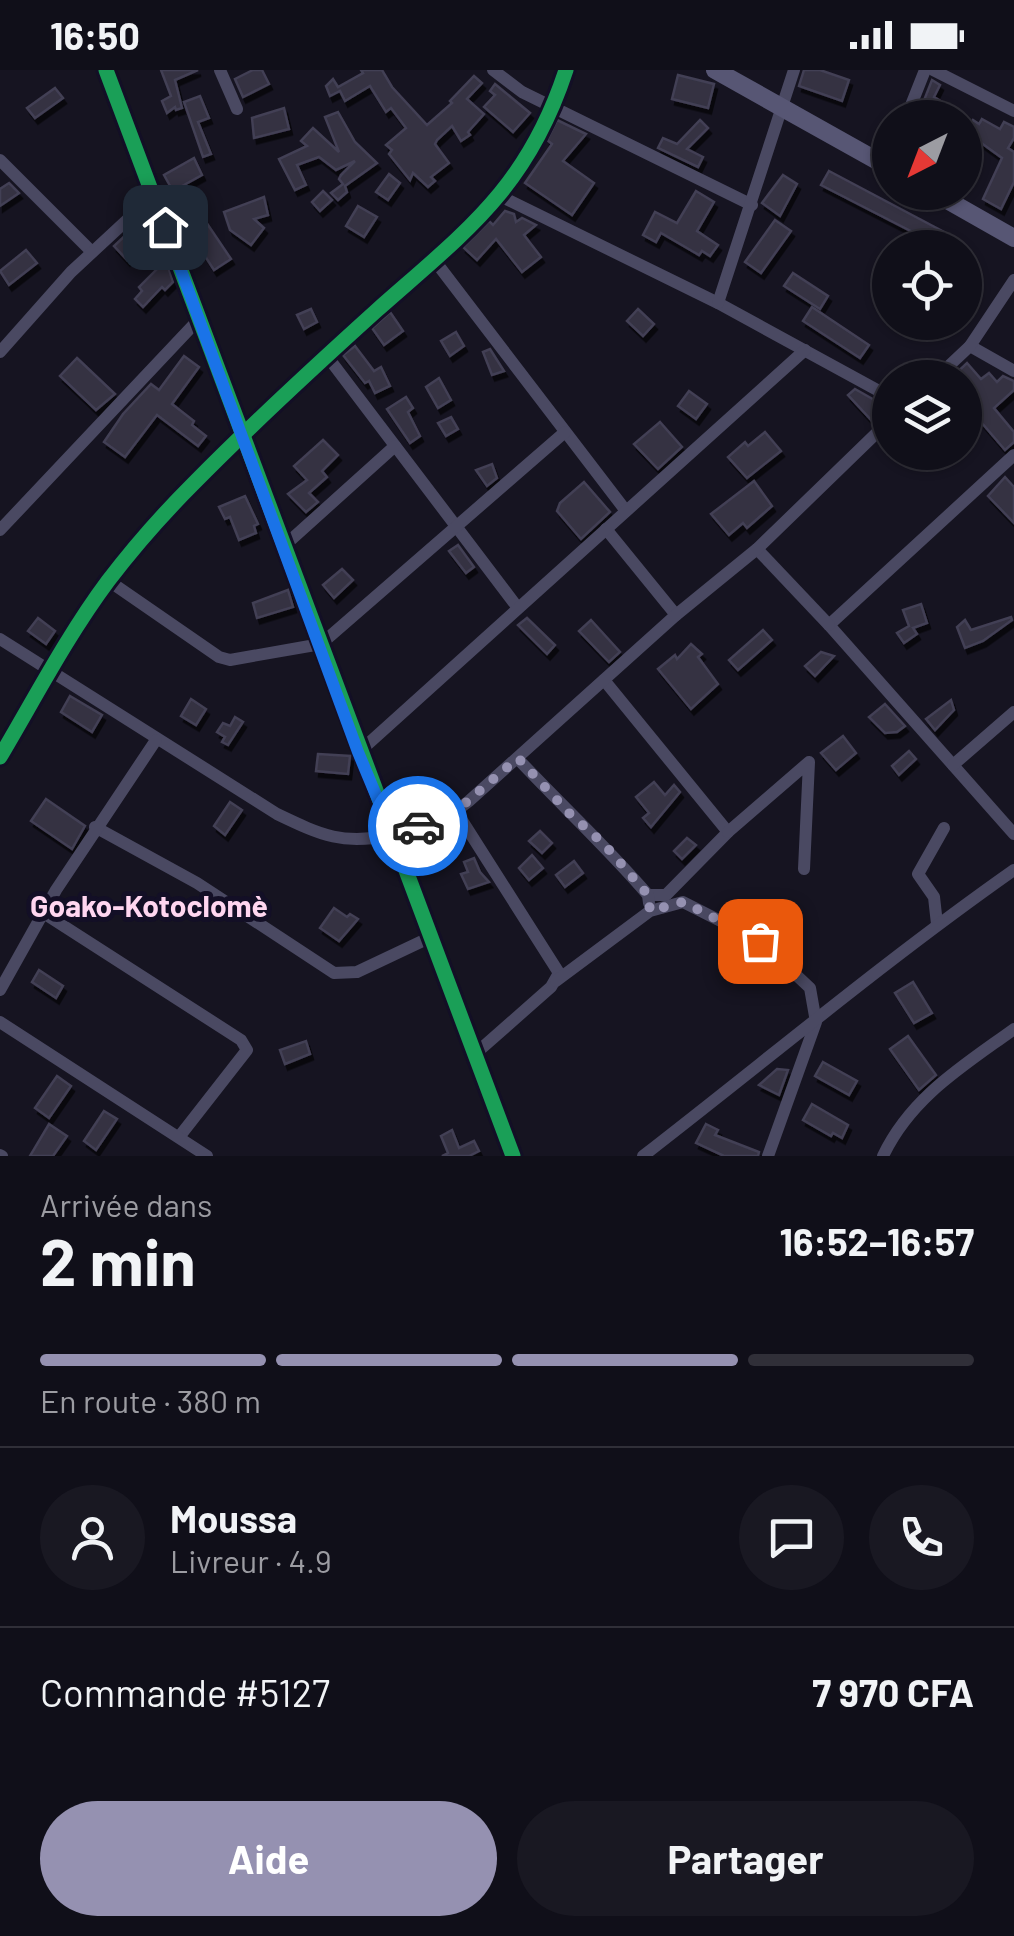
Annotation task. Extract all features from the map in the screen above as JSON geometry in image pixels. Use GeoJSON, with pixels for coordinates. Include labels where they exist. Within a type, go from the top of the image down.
{"type":"FeatureCollection","features":[{"type":"Feature","properties":{"kind":"street"},"geometry":{"type":"LineString","coordinates":[[106,70],[358,752],[513,1156]]}},
{"type":"Feature","properties":{"kind":"street"},"geometry":{"type":"LineString","coordinates":[[220,70],[237,110]]}},
{"type":"Feature","properties":{"kind":"street"},"geometry":{"type":"LineString","coordinates":[[493,70],[508,84],[752,205]]}},
{"type":"Feature","properties":{"kind":"street"},"geometry":{"type":"LineString","coordinates":[[1,752],[108,581],[190,487],[500,196],[522,167],[554,106],[566,70]]}},
{"type":"Feature","properties":{"kind":"street"},"geometry":{"type":"LineString","coordinates":[[715,70],[872,154]]}},
{"type":"Feature","properties":{"kind":"street"},"geometry":{"type":"LineString","coordinates":[[718,303],[794,70]]}},
{"type":"Feature","properties":{"kind":"street"},"geometry":{"type":"LineString","coordinates":[[913,100],[925,70]]}},
{"type":"Feature","properties":{"kind":"street"},"geometry":{"type":"LineString","coordinates":[[933,70],[1014,111]]}},
{"type":"Feature","properties":{"kind":"street"},"geometry":{"type":"LineString","coordinates":[[0,160],[92,252]]}},
{"type":"Feature","properties":{"kind":"street"},"geometry":{"type":"LineString","coordinates":[[0,352],[92,252],[153,196]]}},
{"type":"Feature","properties":{"kind":"street"},"geometry":{"type":"LineString","coordinates":[[500,196],[718,303],[872,386]]}},
{"type":"Feature","properties":{"kind":"street"},"geometry":{"type":"LineString","coordinates":[[965,210],[1014,238]]}},
{"type":"Feature","properties":{"kind":"street"},"geometry":{"type":"LineString","coordinates":[[434,261],[626,511]]}},
{"type":"Feature","properties":{"kind":"street"},"geometry":{"type":"LineString","coordinates":[[955,360],[970,346],[1014,280]]}},
{"type":"Feature","properties":{"kind":"street"},"geometry":{"type":"LineString","coordinates":[[0,530],[200,319]]}},
{"type":"Feature","properties":{"kind":"street"},"geometry":{"type":"LineString","coordinates":[[970,346],[1014,371]]}},
{"type":"Feature","properties":{"kind":"street"},"geometry":{"type":"LineString","coordinates":[[358,752],[805,350]]}},
{"type":"Feature","properties":{"kind":"street"},"geometry":{"type":"LineString","coordinates":[[327,356],[518,608]]}},
{"type":"Feature","properties":{"kind":"street"},"geometry":{"type":"LineString","coordinates":[[108,581],[219,658],[230,660],[321,644],[565,432]]}},
{"type":"Feature","properties":{"kind":"street"},"geometry":{"type":"LineString","coordinates":[[0,639],[277,814],[322,836],[361,841],[393,836],[456,811],[756,548],[872,437]]}},
{"type":"Feature","properties":{"kind":"street"},"geometry":{"type":"LineString","coordinates":[[284,546],[395,446]]}},
{"type":"Feature","properties":{"kind":"street"},"geometry":{"type":"LineString","coordinates":[[829,624],[1014,455]]}},
{"type":"Feature","properties":{"kind":"street"},"geometry":{"type":"LineString","coordinates":[[606,529],[676,615]]}},
{"type":"Feature","properties":{"kind":"street"},"geometry":{"type":"LineString","coordinates":[[756,548],[829,624],[1014,834]]}},
{"type":"Feature","properties":{"kind":"street"},"geometry":{"type":"LineString","coordinates":[[604,680],[728,832]]}},
{"type":"Feature","properties":{"kind":"street"},"geometry":{"type":"LineString","coordinates":[[953,765],[1014,712]]}},
{"type":"Feature","properties":{"kind":"street"},"geometry":{"type":"LineString","coordinates":[[0,990],[96,827],[156,740]]}},
{"type":"Feature","properties":{"kind":"street"},"geometry":{"type":"LineString","coordinates":[[518,758],[604,844],[648,895],[650,911]]}},
{"type":"Feature","properties":{"kind":"street"},"geometry":{"type":"LineString","coordinates":[[648,895],[666,894],[728,832],[809,762],[804,870]]}},
{"type":"Feature","properties":{"kind":"street"},"geometry":{"type":"LineString","coordinates":[[456,811],[556,964],[556,981]]}},
{"type":"Feature","properties":{"kind":"street"},"geometry":{"type":"LineString","coordinates":[[96,827],[197,883],[334,973],[357,972],[431,937]]}},
{"type":"Feature","properties":{"kind":"street"},"geometry":{"type":"LineString","coordinates":[[937,924],[934,896],[918,874],[944,828]]}},
{"type":"Feature","properties":{"kind":"street"},"geometry":{"type":"LineString","coordinates":[[643,1156],[937,924],[1014,870]]}},
{"type":"Feature","properties":{"kind":"street"},"geometry":{"type":"LineString","coordinates":[[475,1054],[556,981],[650,911],[683,902],[760,941],[810,988],[816,1022],[768,1156]]}},
{"type":"Feature","properties":{"kind":"street"},"geometry":{"type":"LineString","coordinates":[[45,914],[241,1040],[248,1050],[179,1137]]}},
{"type":"Feature","properties":{"kind":"street"},"geometry":{"type":"LineString","coordinates":[[0,1022],[207,1156]]}},
{"type":"Feature","properties":{"kind":"street"},"geometry":{"type":"LineString","coordinates":[[883,1156],[911,1109],[1014,1029]]}},
{"type":"Feature","properties":{"kind":"building"},"geometry":{"type":"Polygon","coordinates":[[[161,70],[198,70],[175,80],[182,108],[175,107],[167,113],[162,101],[171,96],[161,70]]]}},
{"type":"Feature","properties":{"kind":"building"},"geometry":{"type":"Polygon","coordinates":[[[262,70],[269,84],[243,97],[235,79],[262,70]]]}},
{"type":"Feature","properties":{"kind":"building"},"geometry":{"type":"Polygon","coordinates":[[[361,70],[382,70],[392,87],[427,125],[474,76],[482,83],[467,99],[484,114],[461,141],[452,126],[437,140],[435,144],[449,163],[431,177],[435,181],[428,187],[413,173],[410,180],[389,154],[392,150],[386,145],[406,128],[391,108],[386,112],[370,86],[345,101],[340,91],[330,96],[326,86],[333,79],[338,87],[363,73],[361,70]]]}},
{"type":"Feature","properties":{"kind":"building"},"geometry":{"type":"Polygon","coordinates":[[[804,70],[820,70],[849,80],[842,101],[799,86],[804,70]]]}},
{"type":"Feature","properties":{"kind":"building"},"geometry":{"type":"Polygon","coordinates":[[[678,75],[714,84],[708,108],[672,99],[678,75]]]}},
{"type":"Feature","properties":{"kind":"building"},"geometry":{"type":"Polygon","coordinates":[[[932,80],[940,85],[934,97],[939,100],[924,100],[932,80]]]}},
{"type":"Feature","properties":{"kind":"building"},"geometry":{"type":"Polygon","coordinates":[[[495,84],[530,113],[513,132],[484,107],[495,95],[490,91],[495,84]]]}},
{"type":"Feature","properties":{"kind":"building"},"geometry":{"type":"Polygon","coordinates":[[[55,88],[63,98],[35,118],[27,108],[55,88]]]}},
{"type":"Feature","properties":{"kind":"building"},"geometry":{"type":"Polygon","coordinates":[[[200,96],[209,118],[198,122],[211,154],[203,157],[184,102],[200,96]]]}},
{"type":"Feature","properties":{"kind":"building"},"geometry":{"type":"Polygon","coordinates":[[[284,108],[289,129],[254,138],[252,118],[284,108]]]}},
{"type":"Feature","properties":{"kind":"building"},"geometry":{"type":"Polygon","coordinates":[[[338,112],[355,142],[377,163],[345,186],[347,192],[338,200],[331,193],[343,184],[341,175],[355,161],[336,170],[319,157],[297,165],[306,185],[295,190],[279,159],[307,146],[301,141],[313,128],[339,152],[325,117],[338,112]]]}},
{"type":"Feature","properties":{"kind":"building"},"geometry":{"type":"Polygon","coordinates":[[[982,119],[1000,129],[1004,122],[1014,127],[1014,138],[1008,148],[1014,152],[1014,182],[1001,209],[983,199],[1002,158],[982,144],[982,119]]]}},
{"type":"Feature","properties":{"kind":"building"},"geometry":{"type":"Polygon","coordinates":[[[557,120],[586,134],[563,161],[594,183],[572,215],[525,183],[552,144],[547,140],[557,120]]]}},
{"type":"Feature","properties":{"kind":"building"},"geometry":{"type":"Polygon","coordinates":[[[700,120],[708,128],[687,149],[703,157],[698,167],[658,148],[663,138],[677,144],[700,120]]]}},
{"type":"Feature","properties":{"kind":"building"},"geometry":{"type":"Polygon","coordinates":[[[194,158],[202,175],[173,191],[164,175],[194,158]]]}},
{"type":"Feature","properties":{"kind":"building"},"geometry":{"type":"Polygon","coordinates":[[[829,171],[872,194],[872,210],[903,210],[940,230],[909,230],[821,185],[829,171]]]}},
{"type":"Feature","properties":{"kind":"building"},"geometry":{"type":"Polygon","coordinates":[[[389,174],[400,183],[388,200],[376,192],[389,174]]]}},
{"type":"Feature","properties":{"kind":"building"},"geometry":{"type":"Polygon","coordinates":[[[783,175],[797,184],[780,216],[762,203],[783,175]]]}},
{"type":"Feature","properties":{"kind":"building"},"geometry":{"type":"Polygon","coordinates":[[[9,183],[19,193],[0,206],[0,189],[9,183]]]}},
{"type":"Feature","properties":{"kind":"building"},"geometry":{"type":"Polygon","coordinates":[[[323,191],[332,200],[320,211],[312,202],[323,191]]]}},
{"type":"Feature","properties":{"kind":"building"},"geometry":{"type":"Polygon","coordinates":[[[696,191],[714,202],[697,231],[718,245],[710,256],[702,251],[699,255],[661,233],[656,242],[643,235],[655,212],[677,223],[696,191]]]}},
{"type":"Feature","properties":{"kind":"building"},"geometry":{"type":"Polygon","coordinates":[[[264,197],[268,215],[254,219],[264,228],[251,245],[230,230],[224,212],[264,197]]]}},
{"type":"Feature","properties":{"kind":"building"},"geometry":{"type":"Polygon","coordinates":[[[358,206],[377,217],[364,237],[346,226],[358,206]]]}},
{"type":"Feature","properties":{"kind":"building"},"geometry":{"type":"Polygon","coordinates":[[[505,211],[514,214],[516,222],[522,218],[536,225],[524,235],[541,257],[522,272],[496,239],[477,260],[463,247],[505,211]]]}},
{"type":"Feature","properties":{"kind":"building"},"geometry":{"type":"Polygon","coordinates":[[[147,215],[154,232],[127,260],[114,246],[147,215]]]}},
{"type":"Feature","properties":{"kind":"building"},"geometry":{"type":"Polygon","coordinates":[[[775,220],[791,231],[761,273],[745,262],[775,220]]]}},
{"type":"Feature","properties":{"kind":"building"},"geometry":{"type":"Polygon","coordinates":[[[206,222],[231,259],[214,270],[190,233],[206,222]]]}},
{"type":"Feature","properties":{"kind":"building"},"geometry":{"type":"Polygon","coordinates":[[[26,250],[37,263],[9,285],[0,271],[26,250]]]}},
{"type":"Feature","properties":{"kind":"building"},"geometry":{"type":"Polygon","coordinates":[[[166,260],[173,282],[165,290],[162,287],[143,307],[135,299],[142,291],[139,287],[166,260]]]}},
{"type":"Feature","properties":{"kind":"building"},"geometry":{"type":"Polygon","coordinates":[[[793,273],[828,296],[820,309],[784,286],[793,273]]]}},
{"type":"Feature","properties":{"kind":"building"},"geometry":{"type":"Polygon","coordinates":[[[812,307],[869,345],[860,358],[803,321],[812,307]]]}},
{"type":"Feature","properties":{"kind":"building"},"geometry":{"type":"Polygon","coordinates":[[[311,309],[317,322],[304,329],[297,315],[311,309]]]}},
{"type":"Feature","properties":{"kind":"building"},"geometry":{"type":"Polygon","coordinates":[[[638,309],[654,324],[643,336],[627,321],[638,309]]]}},
{"type":"Feature","properties":{"kind":"building"},"geometry":{"type":"Polygon","coordinates":[[[390,312],[403,331],[384,345],[372,328],[390,312]]]}},
{"type":"Feature","properties":{"kind":"building"},"geometry":{"type":"Polygon","coordinates":[[[456,332],[464,346],[450,356],[441,341],[456,332]]]}},
{"type":"Feature","properties":{"kind":"building"},"geometry":{"type":"Polygon","coordinates":[[[355,346],[374,371],[381,367],[390,386],[375,393],[369,381],[365,383],[343,355],[355,346]]]}},
{"type":"Feature","properties":{"kind":"building"},"geometry":{"type":"Polygon","coordinates":[[[490,349],[504,371],[492,375],[483,352],[490,349]]]}},
{"type":"Feature","properties":{"kind":"building"},"geometry":{"type":"Polygon","coordinates":[[[184,356],[199,367],[172,404],[206,436],[198,446],[157,415],[125,457],[104,442],[123,414],[151,384],[159,390],[184,356]]]}},
{"type":"Feature","properties":{"kind":"building"},"geometry":{"type":"Polygon","coordinates":[[[77,358],[115,394],[96,410],[60,376],[77,358]]]}},
{"type":"Feature","properties":{"kind":"building"},"geometry":{"type":"Polygon","coordinates":[[[989,373],[997,382],[1003,376],[1014,381],[1014,390],[994,408],[1014,432],[1014,442],[1005,450],[982,423],[982,378],[989,373]]]}},
{"type":"Feature","properties":{"kind":"building"},"geometry":{"type":"Polygon","coordinates":[[[439,378],[451,400],[438,408],[426,387],[439,378]]]}},
{"type":"Feature","properties":{"kind":"building"},"geometry":{"type":"Polygon","coordinates":[[[855,389],[872,399],[872,421],[848,395],[855,389]]]}},
{"type":"Feature","properties":{"kind":"building"},"geometry":{"type":"Polygon","coordinates":[[[689,391],[707,404],[696,419],[678,406],[689,391]]]}},
{"type":"Feature","properties":{"kind":"building"},"geometry":{"type":"Polygon","coordinates":[[[406,397],[413,408],[408,412],[420,436],[410,443],[387,409],[406,397]]]}},
{"type":"Feature","properties":{"kind":"building"},"geometry":{"type":"Polygon","coordinates":[[[451,417],[458,429],[446,436],[438,423],[451,417]]]}},
{"type":"Feature","properties":{"kind":"building"},"geometry":{"type":"Polygon","coordinates":[[[660,422],[682,447],[658,469],[634,444],[660,422]]]}},
{"type":"Feature","properties":{"kind":"building"},"geometry":{"type":"Polygon","coordinates":[[[765,432],[781,451],[747,478],[728,457],[765,432]]]}},
{"type":"Feature","properties":{"kind":"building"},"geometry":{"type":"Polygon","coordinates":[[[323,440],[338,455],[322,471],[327,477],[309,493],[318,502],[306,512],[288,494],[307,480],[294,466],[323,440]]]}},
{"type":"Feature","properties":{"kind":"building"},"geometry":{"type":"Polygon","coordinates":[[[492,464],[497,478],[487,486],[476,470],[492,464]]]}},
{"type":"Feature","properties":{"kind":"building"},"geometry":{"type":"Polygon","coordinates":[[[1005,477],[1014,487],[1014,523],[988,496],[1005,477]]]}},
{"type":"Feature","properties":{"kind":"building"},"geometry":{"type":"Polygon","coordinates":[[[754,481],[772,506],[747,528],[743,523],[729,535],[711,514],[754,481]]]}},
{"type":"Feature","properties":{"kind":"building"},"geometry":{"type":"Polygon","coordinates":[[[584,482],[610,512],[581,539],[557,511],[560,503],[584,482]]]}},
{"type":"Feature","properties":{"kind":"building"},"geometry":{"type":"Polygon","coordinates":[[[245,496],[258,524],[254,526],[256,533],[239,540],[230,517],[225,519],[219,507],[245,496]]]}},
{"type":"Feature","properties":{"kind":"building"},"geometry":{"type":"Polygon","coordinates":[[[458,545],[474,567],[466,573],[449,551],[458,545]]]}},
{"type":"Feature","properties":{"kind":"building"},"geometry":{"type":"Polygon","coordinates":[[[342,569],[353,580],[334,598],[323,585],[342,569]]]}},
{"type":"Feature","properties":{"kind":"building"},"geometry":{"type":"Polygon","coordinates":[[[288,590],[293,607],[257,618],[253,603],[288,590]]]}},
{"type":"Feature","properties":{"kind":"building"},"geometry":{"type":"Polygon","coordinates":[[[921,604],[927,623],[913,628],[917,634],[904,643],[897,633],[909,626],[903,610],[921,604]]]}},
{"type":"Feature","properties":{"kind":"building"},"geometry":{"type":"Polygon","coordinates":[[[1011,617],[983,641],[965,648],[957,627],[965,620],[971,630],[1011,617]]]}},
{"type":"Feature","properties":{"kind":"building"},"geometry":{"type":"Polygon","coordinates":[[[38,618],[55,631],[46,644],[28,631],[38,618]]]}},
{"type":"Feature","properties":{"kind":"building"},"geometry":{"type":"Polygon","coordinates":[[[527,618],[555,645],[547,654],[518,625],[527,618]]]}},
{"type":"Feature","properties":{"kind":"building"},"geometry":{"type":"Polygon","coordinates":[[[591,620],[620,652],[609,662],[579,631],[591,620]]]}},
{"type":"Feature","properties":{"kind":"building"},"geometry":{"type":"Polygon","coordinates":[[[763,630],[772,640],[738,670],[729,660],[763,630]]]}},
{"type":"Feature","properties":{"kind":"building"},"geometry":{"type":"Polygon","coordinates":[[[691,644],[702,654],[698,657],[718,684],[691,709],[658,669],[675,655],[677,659],[691,644]]]}},
{"type":"Feature","properties":{"kind":"building"},"geometry":{"type":"Polygon","coordinates":[[[821,652],[834,656],[815,676],[805,666],[821,652]]]}},
{"type":"Feature","properties":{"kind":"building"},"geometry":{"type":"Polygon","coordinates":[[[70,696],[102,715],[92,732],[61,712],[70,696]]]}},
{"type":"Feature","properties":{"kind":"building"},"geometry":{"type":"Polygon","coordinates":[[[191,699],[206,709],[196,725],[181,716],[191,699]]]}},
{"type":"Feature","properties":{"kind":"building"},"geometry":{"type":"Polygon","coordinates":[[[951,700],[954,710],[935,730],[926,719],[951,700]]]}},
{"type":"Feature","properties":{"kind":"building"},"geometry":{"type":"Polygon","coordinates":[[[885,704],[905,726],[897,732],[885,733],[869,717],[885,704]]]}},
{"type":"Feature","properties":{"kind":"building"},"geometry":{"type":"Polygon","coordinates":[[[235,717],[243,722],[228,745],[217,732],[223,723],[230,726],[235,717]]]}},
{"type":"Feature","properties":{"kind":"building"},"geometry":{"type":"Polygon","coordinates":[[[843,736],[856,753],[836,770],[821,753],[843,736]]]}},
{"type":"Feature","properties":{"kind":"building"},"geometry":{"type":"Polygon","coordinates":[[[909,751],[916,759],[899,775],[892,766],[909,751]]]}},
{"type":"Feature","properties":{"kind":"building"},"geometry":{"type":"Polygon","coordinates":[[[318,754],[350,756],[348,774],[316,771],[318,754]]]}},
{"type":"Feature","properties":{"kind":"building"},"geometry":{"type":"Polygon","coordinates":[[[654,782],[665,795],[674,785],[680,792],[651,827],[643,818],[649,813],[636,797],[654,782]]]}},
{"type":"Feature","properties":{"kind":"building"},"geometry":{"type":"Polygon","coordinates":[[[46,799],[85,826],[72,849],[31,821],[46,799]]]}},
{"type":"Feature","properties":{"kind":"building"},"geometry":{"type":"Polygon","coordinates":[[[230,802],[242,810],[225,835],[214,826],[230,802]]]}},
{"type":"Feature","properties":{"kind":"building"},"geometry":{"type":"Polygon","coordinates":[[[540,831],[552,843],[542,853],[529,841],[540,831]]]}},
{"type":"Feature","properties":{"kind":"building"},"geometry":{"type":"Polygon","coordinates":[[[687,838],[696,845],[682,859],[674,851],[687,838]]]}},
{"type":"Feature","properties":{"kind":"building"},"geometry":{"type":"Polygon","coordinates":[[[532,855],[543,868],[529,880],[519,868],[532,855]]]}},
{"type":"Feature","properties":{"kind":"building"},"geometry":{"type":"Polygon","coordinates":[[[474,858],[489,882],[468,889],[461,874],[468,872],[464,862],[474,858]]]}},
{"type":"Feature","properties":{"kind":"building"},"geometry":{"type":"Polygon","coordinates":[[[574,861],[583,873],[565,887],[556,875],[574,861]]]}},
{"type":"Feature","properties":{"kind":"building"},"geometry":{"type":"Polygon","coordinates":[[[334,908],[358,919],[339,941],[320,928],[334,908]]]}},
{"type":"Feature","properties":{"kind":"building"},"geometry":{"type":"Polygon","coordinates":[[[39,970],[63,986],[56,998],[32,982],[39,970]]]}},
{"type":"Feature","properties":{"kind":"building"},"geometry":{"type":"Polygon","coordinates":[[[913,982],[932,1013],[914,1023],[895,993],[913,982]]]}},
{"type":"Feature","properties":{"kind":"building"},"geometry":{"type":"Polygon","coordinates":[[[908,1036],[936,1075],[919,1090],[890,1049],[908,1036]]]}},
{"type":"Feature","properties":{"kind":"building"},"geometry":{"type":"Polygon","coordinates":[[[306,1041],[310,1054],[285,1064],[280,1050],[306,1041]]]}},
{"type":"Feature","properties":{"kind":"building"},"geometry":{"type":"Polygon","coordinates":[[[823,1062],[857,1081],[849,1095],[815,1076],[823,1062]]]}},
{"type":"Feature","properties":{"kind":"building"},"geometry":{"type":"Polygon","coordinates":[[[777,1069],[788,1070],[779,1095],[759,1085],[777,1069]]]}},
{"type":"Feature","properties":{"kind":"building"},"geometry":{"type":"Polygon","coordinates":[[[57,1076],[71,1086],[49,1118],[35,1108],[57,1076]]]}},
{"type":"Feature","properties":{"kind":"building"},"geometry":{"type":"Polygon","coordinates":[[[812,1104],[848,1125],[842,1138],[803,1120],[812,1104]]]}},
{"type":"Feature","properties":{"kind":"building"},"geometry":{"type":"Polygon","coordinates":[[[104,1111],[117,1119],[96,1150],[84,1141],[104,1111]]]}},
{"type":"Feature","properties":{"kind":"building"},"geometry":{"type":"Polygon","coordinates":[[[49,1124],[67,1136],[53,1156],[30,1156],[49,1124]]]}},
{"type":"Feature","properties":{"kind":"building"},"geometry":{"type":"Polygon","coordinates":[[[706,1124],[718,1130],[715,1135],[759,1152],[758,1156],[724,1156],[696,1143],[706,1124]]]}},
{"type":"Feature","properties":{"kind":"building"},"geometry":{"type":"Polygon","coordinates":[[[452,1130],[459,1148],[474,1141],[479,1151],[469,1156],[442,1156],[448,1153],[441,1136],[452,1130]]]}},
{"type":"Feature","properties":{"kind":"cycle path"},"geometry":{"type":"LineString","coordinates":[[106,70],[513,1156]]}},
{"type":"Feature","properties":{"kind":"cycle path"},"geometry":{"type":"LineString","coordinates":[[0,757],[79,623],[128,556],[238,440],[490,206],[532,147],[566,70]]}},
{"type":"Feature","properties":{"kind":"way so far"},"geometry":{"type":"LineString","coordinates":[[418,826],[456,811],[518,758],[604,844],[648,895],[650,911],[683,902],[760,941]]}},
{"type":"Feature","properties":{"kind":"district","name":"Goako-Kotoclomè"},"geometry":{"type":"Point","coordinates":[149,905]}},
{"type":"Feature","properties":{"kind":"route"},"geometry":{"type":"LineString","coordinates":[[165,227],[358,752],[393,836],[418,826]]}}]}
